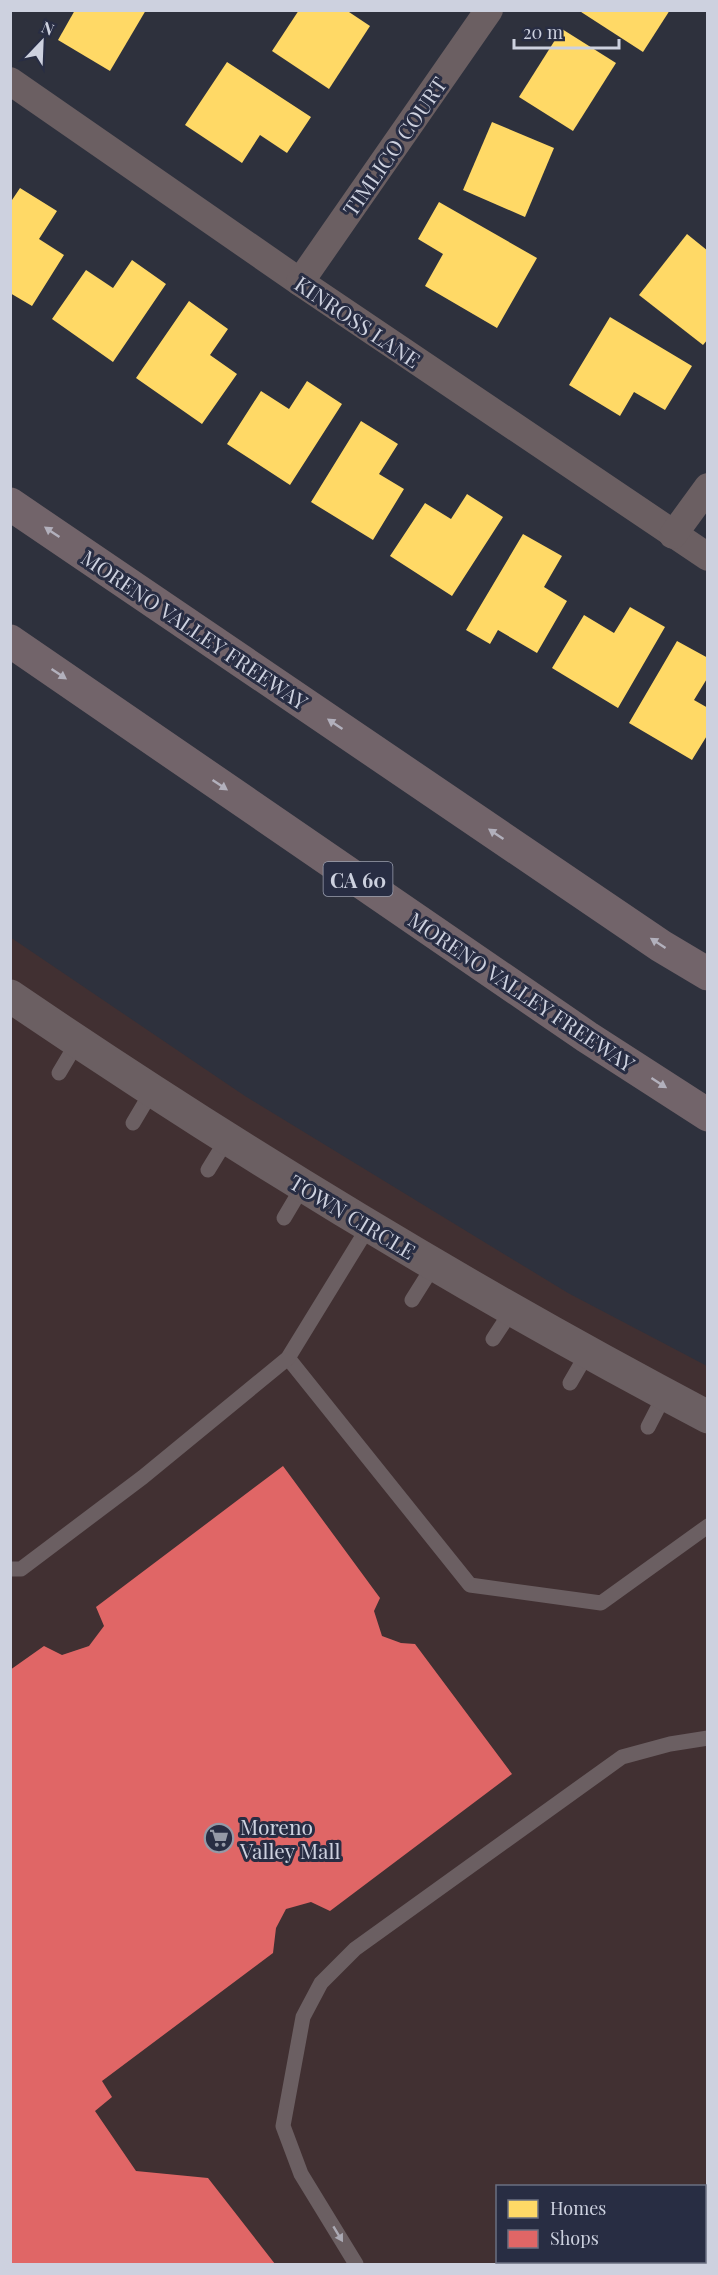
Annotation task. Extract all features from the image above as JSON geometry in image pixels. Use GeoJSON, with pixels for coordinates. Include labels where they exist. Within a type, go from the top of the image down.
{"type":"FeatureCollection","features":[{"type":"Feature","properties":{"kind":"highway","name":"MORENO VALLEY FREEWAY"},"geometry":{"type":"LineString","coordinates":[[10,504],[661,946],[708,974]]}},
{"type":"Feature","properties":{"kind":"highway","name":"MORENO VALLEY FREEWAY"},"geometry":{"type":"LineString","coordinates":[[10,641],[587,1036],[708,1115]]}},
{"type":"Feature","properties":{"kind":"street","name":"TIMLICO COURT"},"geometry":{"type":"LineString","coordinates":[[300,282],[489,10]]}},
{"type":"Feature","properties":{"kind":"street","name":"KINROSS LANE"},"geometry":{"type":"LineString","coordinates":[[10,81],[300,282],[708,557]]}},
{"type":"Feature","properties":{"kind":"street"},"geometry":{"type":"LineString","coordinates":[[673,535],[708,487]]}},
{"type":"Feature","properties":{"kind":"street","name":"TOWN CIRCLE"},"geometry":{"type":"LineString","coordinates":[[10,996],[152,1091],[369,1226],[512,1310],[708,1417]]}},
{"type":"Feature","properties":{"kind":"lane"},"geometry":{"type":"LineString","coordinates":[[59,1073],[78,1041]]}},
{"type":"Feature","properties":{"kind":"lane"},"geometry":{"type":"LineString","coordinates":[[133,1123],[152,1091]]}},
{"type":"Feature","properties":{"kind":"lane"},"geometry":{"type":"LineString","coordinates":[[208,1170],[227,1139]]}},
{"type":"Feature","properties":{"kind":"lane"},"geometry":{"type":"LineString","coordinates":[[284,1218],[303,1186]]}},
{"type":"Feature","properties":{"kind":"lane"},"geometry":{"type":"LineString","coordinates":[[10,1569],[21,1569],[143,1477],[288,1358],[369,1226]]}},
{"type":"Feature","properties":{"kind":"lane"},"geometry":{"type":"LineString","coordinates":[[412,1300],[435,1265]]}},
{"type":"Feature","properties":{"kind":"lane"},"geometry":{"type":"LineString","coordinates":[[493,1339],[512,1310]]}},
{"type":"Feature","properties":{"kind":"lane"},"geometry":{"type":"LineString","coordinates":[[570,1383],[588,1352]]}},
{"type":"Feature","properties":{"kind":"lane"},"geometry":{"type":"LineString","coordinates":[[288,1358],[470,1585],[601,1603],[708,1526]]}},
{"type":"Feature","properties":{"kind":"lane"},"geometry":{"type":"LineString","coordinates":[[648,1427],[665,1394]]}},
{"type":"Feature","properties":{"kind":"lane"},"geometry":{"type":"LineString","coordinates":[[356,2265],[301,2174],[283,2126],[290,2076],[303,2017],[321,1983],[355,1948],[622,1757],[670,1744],[708,1738]]}},
{"type":"Feature","properties":{"kind":"shaded area","name":"Moreno Valley Mall"},"geometry":{"type":"Polygon","coordinates":[[[10,937],[245,1096],[568,1293],[707,1366],[707,2264],[11,2264],[10,937]]]}},
{"type":"Feature","properties":{"kind":"building: Homes"},"geometry":{"type":"Polygon","coordinates":[[[75,10],[146,10],[110,71],[58,40],[75,10]]]}},
{"type":"Feature","properties":{"kind":"building: Homes"},"geometry":{"type":"Polygon","coordinates":[[[299,10],[346,10],[370,26],[329,89],[272,51],[299,10]]]}},
{"type":"Feature","properties":{"kind":"building: Homes"},"geometry":{"type":"Polygon","coordinates":[[[578,10],[670,10],[643,52],[578,10]]]}},
{"type":"Feature","properties":{"kind":"building: Homes"},"geometry":{"type":"Polygon","coordinates":[[[562,29],[616,63],[573,131],[519,97],[562,29]]]}},
{"type":"Feature","properties":{"kind":"building: Homes"},"geometry":{"type":"Polygon","coordinates":[[[227,62],[311,117],[287,153],[260,135],[242,163],[185,125],[227,62]]]}},
{"type":"Feature","properties":{"kind":"building: Homes"},"geometry":{"type":"Polygon","coordinates":[[[492,122],[554,148],[525,217],[463,190],[492,122]]]}},
{"type":"Feature","properties":{"kind":"building: Homes"},"geometry":{"type":"Polygon","coordinates":[[[20,188],[57,211],[39,239],[64,255],[32,306],[10,293],[10,203],[20,188]]]}},
{"type":"Feature","properties":{"kind":"building: Homes"},"geometry":{"type":"Polygon","coordinates":[[[439,202],[537,258],[497,328],[425,286],[443,254],[418,239],[439,202]]]}},
{"type":"Feature","properties":{"kind":"building: Homes"},"geometry":{"type":"Polygon","coordinates":[[[687,234],[708,251],[708,339],[703,345],[639,295],[687,234]]]}},
{"type":"Feature","properties":{"kind":"building: Homes"},"geometry":{"type":"Polygon","coordinates":[[[132,260],[166,284],[113,362],[52,319],[86,270],[113,288],[132,260]]]}},
{"type":"Feature","properties":{"kind":"building: Homes"},"geometry":{"type":"Polygon","coordinates":[[[189,301],[228,329],[210,355],[237,374],[202,424],[136,378],[189,301]]]}},
{"type":"Feature","properties":{"kind":"building: Homes"},"geometry":{"type":"Polygon","coordinates":[[[610,317],[692,366],[665,410],[634,392],[620,416],[569,385],[610,317]]]}},
{"type":"Feature","properties":{"kind":"building: Homes"},"geometry":{"type":"Polygon","coordinates":[[[307,381],[342,404],[290,485],[227,444],[261,391],[289,409],[307,381]]]}},
{"type":"Feature","properties":{"kind":"building: Homes"},"geometry":{"type":"Polygon","coordinates":[[[361,421],[398,444],[379,474],[404,489],[373,540],[311,502],[361,421]]]}},
{"type":"Feature","properties":{"kind":"building: Homes"},"geometry":{"type":"Polygon","coordinates":[[[467,494],[503,517],[452,596],[390,556],[425,503],[451,519],[467,494]]]}},
{"type":"Feature","properties":{"kind":"building: Homes"},"geometry":{"type":"Polygon","coordinates":[[[523,534],[562,556],[544,587],[567,601],[537,653],[498,630],[490,644],[466,630],[523,534]]]}},
{"type":"Feature","properties":{"kind":"building: Homes"},"geometry":{"type":"Polygon","coordinates":[[[630,607],[665,627],[618,708],[552,668],[584,615],[614,633],[630,607]]]}},
{"type":"Feature","properties":{"kind":"building: Homes"},"geometry":{"type":"Polygon","coordinates":[[[677,641],[708,658],[708,677],[694,700],[708,708],[708,734],[692,760],[629,723],[677,641]]]}},
{"type":"Feature","properties":{"kind":"building: Shops","name":"Moreno Valley Mall"},"geometry":{"type":"Polygon","coordinates":[[[283,1466],[380,1598],[374,1611],[382,1636],[401,1643],[415,1644],[512,1774],[330,1911],[311,1902],[286,1909],[276,1928],[273,1953],[102,2081],[112,2097],[95,2111],[136,2171],[208,2178],[275,2264],[10,2264],[10,1670],[44,1646],[62,1655],[89,1646],[104,1626],[96,1607],[283,1466]]]}},
{"type":"Feature","properties":{"kind":"place","name":"Moreno Valley Mall"},"geometry":{"type":"Point","coordinates":[219,1838]}}]}
